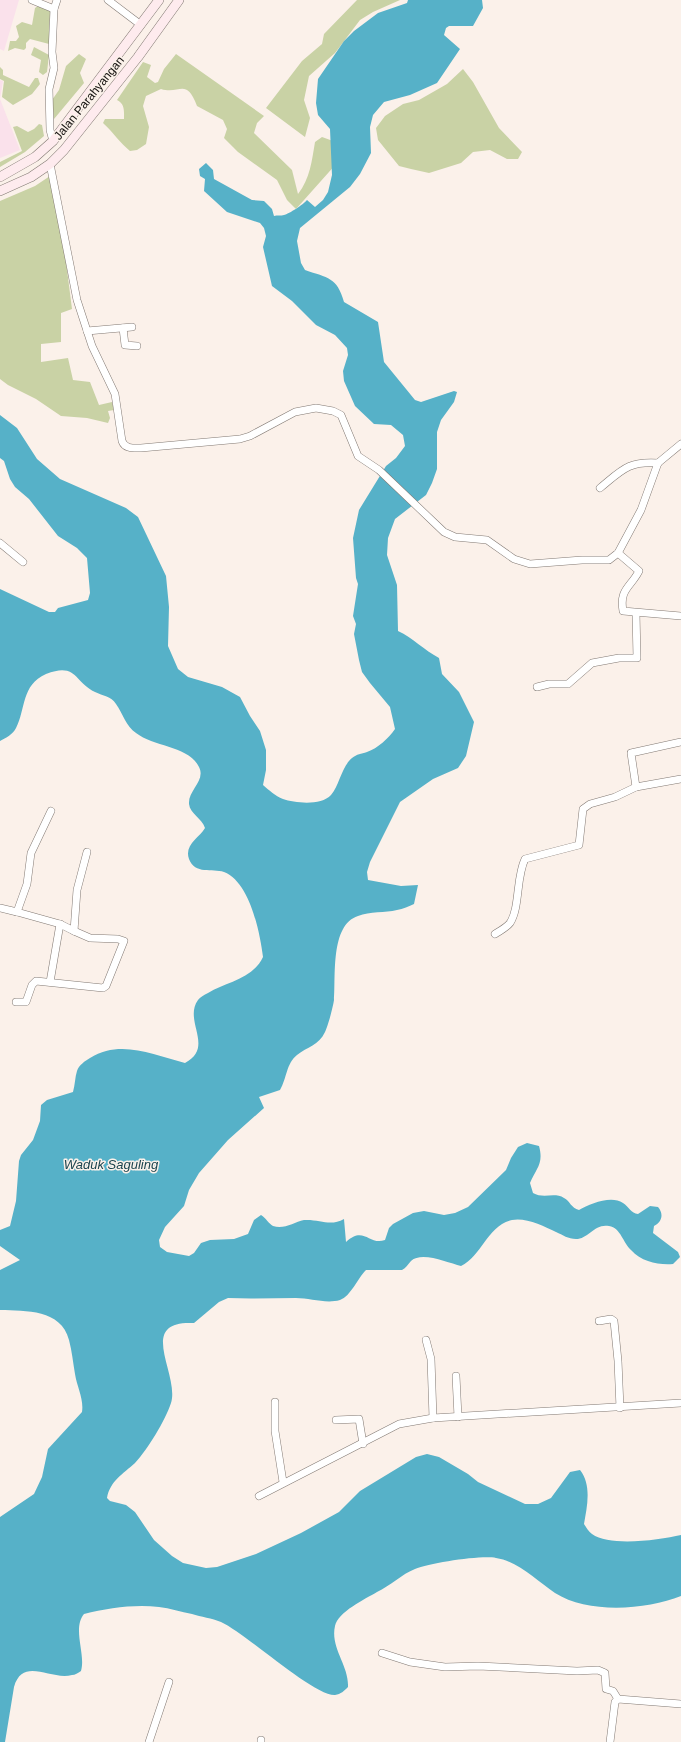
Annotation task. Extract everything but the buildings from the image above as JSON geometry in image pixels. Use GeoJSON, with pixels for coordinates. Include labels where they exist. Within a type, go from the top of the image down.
{"type":"FeatureCollection","features":[{"type":"Feature","properties":{"kind":"main road","name":"Jalan Parahyangan"},"geometry":{"type":"LineString","coordinates":[[0,177],[18,168],[45,149],[53,141],[159,0]]}},
{"type":"Feature","properties":{"kind":"main road","name":"Jalan Parahyangan"},"geometry":{"type":"LineString","coordinates":[[0,191],[31,177],[52,162],[138,57],[179,0]]}},
{"type":"Feature","properties":{"kind":"main road"},"geometry":{"type":"LineString","coordinates":[[125,46],[138,57]]}},
{"type":"Feature","properties":{"kind":"main road"},"geometry":{"type":"LineString","coordinates":[[45,149],[52,162]]}},
{"type":"Feature","properties":{"kind":"street"},"geometry":{"type":"LineString","coordinates":[[32,0],[58,3],[52,52],[54,68],[49,89],[50,130],[53,141]]}},
{"type":"Feature","properties":{"kind":"street"},"geometry":{"type":"LineString","coordinates":[[108,0],[141,25]]}},
{"type":"Feature","properties":{"kind":"street"},"geometry":{"type":"LineString","coordinates":[[52,162],[77,300],[102,370],[115,394],[122,441],[127,447],[141,448],[240,439],[250,436],[295,412],[324,408],[341,415],[358,456],[380,470],[441,530],[455,537],[488,540],[514,559],[530,564],[582,560],[609,560],[618,553],[642,510],[658,463],[681,444]]}},
{"type":"Feature","properties":{"kind":"street"},"geometry":{"type":"LineString","coordinates":[[87,331],[132,327]]}},
{"type":"Feature","properties":{"kind":"street"},"geometry":{"type":"LineString","coordinates":[[123,328],[125,345],[137,346]]}},
{"type":"Feature","properties":{"kind":"street"},"geometry":{"type":"LineString","coordinates":[[600,488],[626,467],[642,462],[658,463]]}},
{"type":"Feature","properties":{"kind":"street"},"geometry":{"type":"LineString","coordinates":[[0,543],[23,562]]}},
{"type":"Feature","properties":{"kind":"street"},"geometry":{"type":"LineString","coordinates":[[618,553],[639,570],[639,573],[626,587],[622,603],[623,611],[636,614],[681,616]]}},
{"type":"Feature","properties":{"kind":"street"},"geometry":{"type":"LineString","coordinates":[[537,687],[549,684],[568,684],[592,662],[607,659],[637,658],[636,614]]}},
{"type":"Feature","properties":{"kind":"street"},"geometry":{"type":"LineString","coordinates":[[636,787],[632,752],[681,742]]}},
{"type":"Feature","properties":{"kind":"street"},"geometry":{"type":"LineString","coordinates":[[495,934],[510,923],[514,912],[518,879],[525,859],[579,845],[583,809],[590,804],[615,797],[636,787],[681,779]]}},
{"type":"Feature","properties":{"kind":"street"},"geometry":{"type":"LineString","coordinates":[[16,912],[27,884],[31,853],[51,810]]}},
{"type":"Feature","properties":{"kind":"street"},"geometry":{"type":"LineString","coordinates":[[74,932],[79,879],[87,852]]}},
{"type":"Feature","properties":{"kind":"street"},"geometry":{"type":"LineString","coordinates":[[0,908],[60,924],[74,932],[90,938],[118,939],[124,941],[109,981],[103,988],[50,982],[34,982],[26,1002],[16,1002]]}},
{"type":"Feature","properties":{"kind":"street"},"geometry":{"type":"LineString","coordinates":[[50,982],[60,924]]}},
{"type":"Feature","properties":{"kind":"street"},"geometry":{"type":"LineString","coordinates":[[599,1321],[610,1319],[614,1321],[618,1361],[620,1408]]}},
{"type":"Feature","properties":{"kind":"street"},"geometry":{"type":"LineString","coordinates":[[426,1340],[431,1359],[433,1418]]}},
{"type":"Feature","properties":{"kind":"street"},"geometry":{"type":"LineString","coordinates":[[456,1376],[458,1417]]}},
{"type":"Feature","properties":{"kind":"street"},"geometry":{"type":"LineString","coordinates":[[275,1402],[275,1431],[283,1482]]}},
{"type":"Feature","properties":{"kind":"street"},"geometry":{"type":"LineString","coordinates":[[259,1496],[283,1482],[363,1444],[399,1424],[433,1418],[620,1408],[681,1403]]}},
{"type":"Feature","properties":{"kind":"street"},"geometry":{"type":"LineString","coordinates":[[336,1420],[359,1419],[363,1444]]}},
{"type":"Feature","properties":{"kind":"street"},"geometry":{"type":"LineString","coordinates":[[382,1653],[410,1662],[445,1667],[478,1666],[577,1671],[598,1670],[605,1673],[606,1689],[613,1692],[618,1699],[681,1704]]}},
{"type":"Feature","properties":{"kind":"street"},"geometry":{"type":"LineString","coordinates":[[149,1742],[169,1682]]}},
{"type":"Feature","properties":{"kind":"street"},"geometry":{"type":"LineString","coordinates":[[610,1742],[615,1702],[618,1699]]}},
{"type":"Feature","properties":{"kind":"shaded area"},"geometry":{"type":"Polygon","coordinates":[[[0,0],[19,0],[4,51],[0,49],[0,0]]]}},
{"type":"Feature","properties":{"kind":"shaded area"},"geometry":{"type":"Polygon","coordinates":[[[0,80],[3,81],[0,99],[0,80]]]}},
{"type":"Feature","properties":{"kind":"shaded area"},"geometry":{"type":"Polygon","coordinates":[[[0,99],[20,150],[0,158],[0,99]]]}},
{"type":"Feature","properties":{"kind":"green space"},"geometry":{"type":"Polygon","coordinates":[[[357,0],[400,0],[373,12],[360,20],[335,53],[309,76],[304,100],[310,118],[305,137],[266,108],[302,61],[322,44],[324,34],[357,0]]]}},
{"type":"Feature","properties":{"kind":"green space"},"geometry":{"type":"Polygon","coordinates":[[[38,6],[50,11],[49,44],[30,39],[26,43],[26,48],[24,50],[15,48],[8,51],[10,41],[16,41],[19,37],[16,26],[22,22],[32,25],[35,8],[38,6]]]}},
{"type":"Feature","properties":{"kind":"green space"},"geometry":{"type":"Polygon","coordinates":[[[34,47],[49,55],[47,72],[43,75],[39,72],[41,60],[31,55],[34,47]]]}},
{"type":"Feature","properties":{"kind":"green space"},"geometry":{"type":"Polygon","coordinates":[[[79,54],[86,59],[80,73],[84,83],[54,119],[52,100],[59,90],[66,66],[79,54]]]}},
{"type":"Feature","properties":{"kind":"green space"},"geometry":{"type":"Polygon","coordinates":[[[176,54],[264,116],[257,123],[254,133],[292,170],[298,194],[308,176],[315,142],[322,137],[333,141],[337,163],[296,209],[287,200],[277,180],[238,152],[224,138],[227,129],[223,120],[197,106],[193,97],[186,89],[161,89],[146,96],[143,106],[149,127],[146,144],[137,150],[130,151],[103,123],[105,119],[124,119],[123,106],[117,100],[143,62],[151,65],[147,77],[155,83],[158,82],[164,69],[176,54]]]}},
{"type":"Feature","properties":{"kind":"green space"},"geometry":{"type":"Polygon","coordinates":[[[0,67],[3,70],[3,75],[29,87],[35,78],[38,78],[40,84],[32,94],[13,105],[2,97],[4,81],[0,79],[0,67]]]}},
{"type":"Feature","properties":{"kind":"green space"},"geometry":{"type":"Polygon","coordinates":[[[463,69],[473,82],[499,128],[522,152],[518,159],[507,159],[490,150],[473,152],[461,163],[429,173],[399,166],[378,140],[376,128],[385,116],[403,104],[419,100],[447,84],[463,69]]]}},
{"type":"Feature","properties":{"kind":"green space"},"geometry":{"type":"Polygon","coordinates":[[[39,124],[42,125],[44,136],[25,152],[0,167],[0,162],[22,151],[13,127],[17,126],[28,132],[39,124]]]}},
{"type":"Feature","properties":{"kind":"green space"},"geometry":{"type":"Polygon","coordinates":[[[50,176],[66,262],[72,309],[61,313],[61,342],[41,344],[41,362],[68,358],[73,380],[90,382],[99,405],[112,402],[114,410],[108,411],[110,418],[108,423],[87,418],[61,416],[36,399],[8,385],[0,379],[0,201],[35,186],[50,176]]]}},
{"type":"Feature","properties":{"kind":"water","name":"Waduk Saguling"},"geometry":{"type":"Polygon","coordinates":[[[408,0],[482,0],[483,8],[473,26],[449,26],[446,28],[444,35],[460,49],[437,83],[410,95],[384,102],[373,115],[370,127],[371,153],[360,174],[350,187],[300,228],[297,241],[301,263],[305,270],[326,277],[335,283],[344,302],[378,322],[384,362],[415,400],[421,402],[454,391],[457,392],[454,402],[441,420],[437,432],[437,469],[432,483],[426,495],[395,519],[388,538],[387,555],[397,585],[398,631],[439,658],[442,674],[459,692],[474,722],[466,756],[458,768],[433,779],[400,802],[370,862],[367,872],[368,880],[401,886],[418,885],[414,904],[399,910],[367,913],[349,921],[343,930],[336,953],[334,1000],[325,1032],[320,1040],[293,1059],[280,1090],[259,1097],[264,1108],[228,1140],[199,1173],[189,1190],[184,1206],[165,1227],[159,1240],[160,1247],[167,1252],[189,1256],[194,1253],[201,1243],[210,1240],[234,1239],[248,1234],[254,1220],[261,1215],[273,1226],[277,1227],[304,1220],[329,1223],[344,1219],[346,1242],[357,1235],[362,1235],[379,1241],[385,1240],[389,1228],[393,1224],[413,1213],[424,1211],[444,1215],[455,1213],[468,1207],[506,1170],[518,1147],[527,1143],[539,1146],[541,1157],[539,1166],[530,1183],[533,1193],[537,1195],[560,1196],[566,1199],[574,1208],[579,1210],[589,1205],[607,1200],[623,1203],[638,1214],[650,1206],[658,1207],[661,1212],[661,1218],[654,1226],[653,1233],[678,1252],[680,1257],[673,1264],[662,1264],[645,1260],[635,1254],[628,1247],[619,1233],[613,1227],[609,1226],[600,1227],[584,1237],[573,1239],[546,1227],[517,1219],[503,1223],[496,1228],[474,1255],[461,1266],[428,1257],[422,1257],[411,1261],[402,1270],[366,1270],[351,1291],[340,1300],[324,1301],[301,1298],[228,1298],[219,1302],[194,1323],[176,1324],[167,1330],[163,1339],[172,1391],[171,1403],[165,1418],[151,1443],[135,1463],[114,1482],[107,1498],[110,1501],[126,1505],[135,1512],[154,1540],[172,1556],[183,1563],[206,1568],[217,1567],[256,1554],[301,1533],[339,1512],[360,1491],[416,1457],[427,1454],[439,1457],[468,1474],[478,1482],[525,1504],[538,1504],[551,1498],[570,1472],[580,1470],[586,1482],[588,1496],[584,1524],[592,1534],[600,1538],[622,1541],[660,1539],[681,1535],[681,1596],[667,1601],[634,1607],[600,1607],[584,1604],[568,1600],[555,1593],[520,1567],[512,1563],[489,1557],[443,1562],[415,1569],[405,1574],[387,1587],[359,1602],[346,1611],[337,1621],[334,1634],[335,1642],[346,1671],[348,1687],[341,1693],[335,1695],[325,1693],[296,1676],[247,1639],[221,1622],[167,1608],[150,1606],[112,1608],[93,1612],[84,1614],[79,1627],[82,1657],[81,1671],[74,1675],[64,1676],[31,1671],[24,1673],[18,1678],[14,1687],[5,1742],[0,1742],[0,1517],[34,1494],[42,1477],[48,1449],[82,1412],[81,1398],[71,1348],[65,1330],[51,1317],[31,1312],[0,1310],[0,1270],[20,1260],[0,1246],[0,1230],[10,1226],[16,1201],[19,1161],[21,1155],[33,1140],[40,1121],[41,1105],[47,1100],[73,1092],[78,1069],[82,1063],[90,1058],[102,1052],[125,1049],[137,1050],[185,1063],[194,1057],[198,1049],[198,1042],[194,1008],[198,1000],[215,989],[246,975],[259,964],[263,957],[252,909],[241,886],[224,872],[200,869],[195,867],[189,859],[188,854],[190,846],[205,828],[192,811],[189,804],[189,799],[199,781],[201,772],[194,760],[179,751],[143,738],[130,727],[112,699],[88,688],[70,672],[64,670],[46,674],[32,684],[25,698],[15,730],[0,741],[0,589],[49,612],[55,612],[58,608],[88,600],[90,593],[87,558],[77,548],[58,536],[29,499],[15,487],[10,479],[4,461],[0,458],[0,415],[17,428],[37,459],[60,479],[126,508],[138,517],[166,576],[169,607],[168,646],[178,669],[188,677],[222,687],[240,697],[260,731],[266,750],[266,770],[263,785],[280,798],[294,802],[308,803],[321,801],[331,795],[343,771],[352,758],[379,746],[395,729],[390,707],[362,672],[359,660],[354,634],[356,624],[353,616],[358,584],[356,578],[353,538],[359,510],[386,466],[396,458],[405,446],[403,435],[391,425],[374,424],[355,406],[344,381],[343,371],[348,355],[347,348],[335,335],[316,325],[292,301],[272,286],[263,247],[266,236],[264,228],[260,223],[227,212],[204,191],[205,179],[200,176],[199,169],[206,163],[213,170],[214,179],[252,200],[264,201],[272,209],[274,216],[289,213],[307,200],[315,207],[323,200],[328,192],[332,175],[330,129],[318,115],[316,103],[318,79],[344,41],[354,31],[378,13],[407,3],[408,0]]]}}]}
